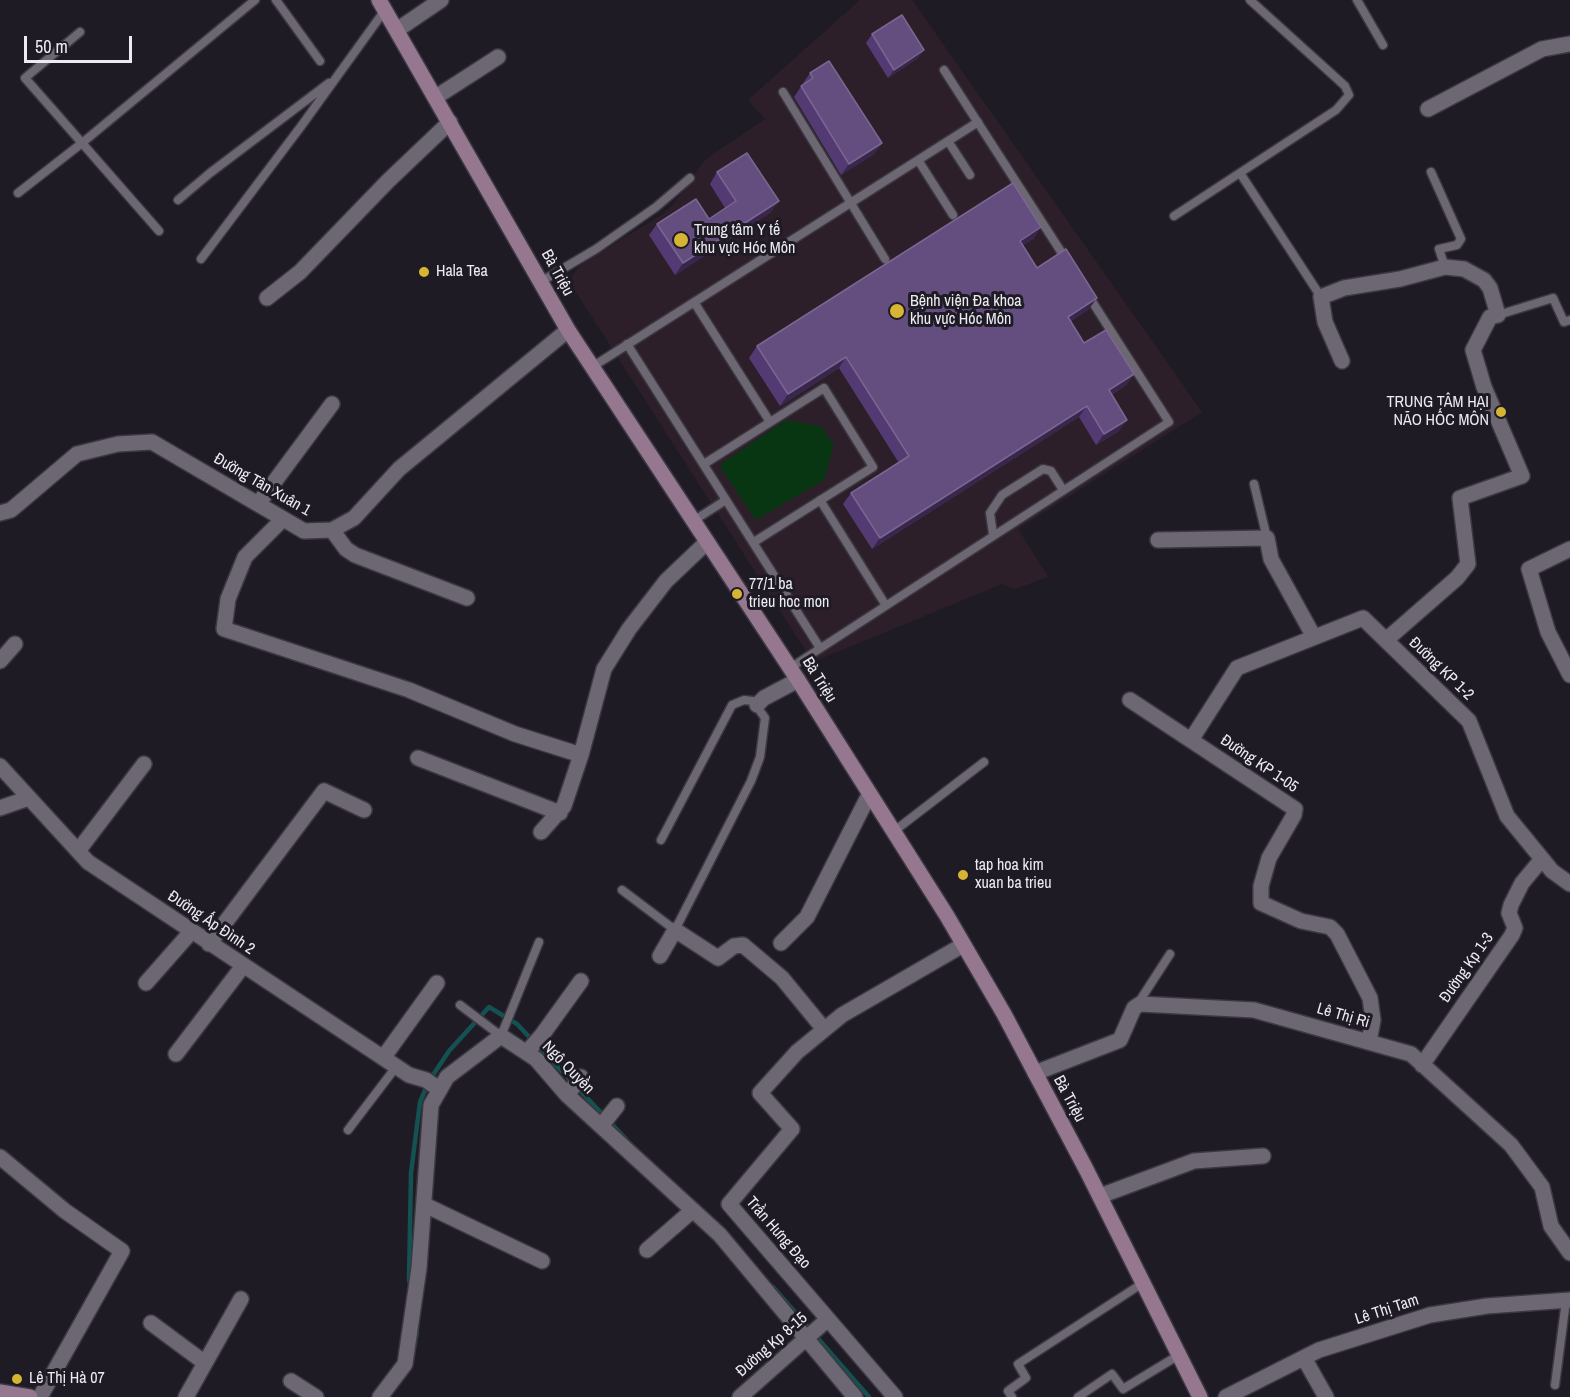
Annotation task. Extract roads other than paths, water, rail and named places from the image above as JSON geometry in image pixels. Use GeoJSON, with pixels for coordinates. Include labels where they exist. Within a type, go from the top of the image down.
{"type":"FeatureCollection","features":[{"type":"Feature","properties":{"kind":"street"},"geometry":{"type":"LineString","coordinates":[[397,30],[441,0]]}},
{"type":"Feature","properties":{"kind":"street","name":"Bà Triệu"},"geometry":{"type":"LineString","coordinates":[[382,5],[568,330],[794,674],[963,945],[1035,1073],[1100,1196],[1200,1397]]}},
{"type":"Feature","properties":{"kind":"street"},"geometry":{"type":"LineString","coordinates":[[1428,110],[1542,49],[1570,44]]}},
{"type":"Feature","properties":{"kind":"street"},"geometry":{"type":"LineString","coordinates":[[436,96],[498,57]]}},
{"type":"Feature","properties":{"kind":"street"},"geometry":{"type":"LineString","coordinates":[[267,298],[300,272],[388,181],[450,122]]}},
{"type":"Feature","properties":{"kind":"street"},"geometry":{"type":"LineString","coordinates":[[1342,361],[1325,322],[1321,297],[1344,288],[1400,279],[1445,267],[1464,269],[1484,280],[1490,288],[1498,315],[1490,317],[1473,350],[1484,387],[1522,476],[1460,498],[1468,564],[1457,578],[1386,640]]}},
{"type":"Feature","properties":{"kind":"street"},"geometry":{"type":"LineString","coordinates":[[467,598],[355,555],[346,549],[332,530],[354,518],[399,469],[568,330]]}},
{"type":"Feature","properties":{"kind":"street"},"geometry":{"type":"LineString","coordinates":[[258,504],[332,404]]}},
{"type":"Feature","properties":{"kind":"street","name":"Đường Tân Xuân 1"},"geometry":{"type":"LineString","coordinates":[[0,513],[11,510],[76,454],[118,444],[152,442],[304,531],[332,530]]}},
{"type":"Feature","properties":{"kind":"street"},"geometry":{"type":"LineString","coordinates":[[283,519],[245,557],[228,599],[224,629],[409,690],[515,734],[581,755]]}},
{"type":"Feature","properties":{"kind":"street"},"geometry":{"type":"LineString","coordinates":[[1158,540],[1268,538],[1270,559],[1314,638],[1237,668],[1191,740]]}},
{"type":"Feature","properties":{"kind":"street"},"geometry":{"type":"LineString","coordinates":[[541,832],[561,813],[581,755],[604,669],[629,629],[666,581],[707,542]]}},
{"type":"Feature","properties":{"kind":"street"},"geometry":{"type":"LineString","coordinates":[[1570,549],[1529,569],[1548,632],[1570,675]]}},
{"type":"Feature","properties":{"kind":"street","name":"Đường KP 1-2"},"geometry":{"type":"LineString","coordinates":[[1314,638],[1363,618],[1386,640],[1469,721],[1507,816],[1552,871],[1570,884]]}},
{"type":"Feature","properties":{"kind":"street"},"geometry":{"type":"LineString","coordinates":[[0,661],[15,644]]}},
{"type":"Feature","properties":{"kind":"street"},"geometry":{"type":"LineString","coordinates":[[757,705],[794,674]]}},
{"type":"Feature","properties":{"kind":"street","name":"Đường KP 1-05"},"geometry":{"type":"LineString","coordinates":[[1130,700],[1294,810],[1294,815],[1269,858],[1262,886],[1261,903],[1301,921],[1330,927],[1336,934],[1370,998],[1373,1020],[1369,1042]]}},
{"type":"Feature","properties":{"kind":"street"},"geometry":{"type":"LineString","coordinates":[[418,758],[561,813]]}},
{"type":"Feature","properties":{"kind":"street"},"geometry":{"type":"LineString","coordinates":[[78,851],[144,764]]}},
{"type":"Feature","properties":{"kind":"street","name":"Đường Ấp Đình 2"},"geometry":{"type":"LineString","coordinates":[[0,766],[88,862],[409,1075],[432,1084]]}},
{"type":"Feature","properties":{"kind":"street"},"geometry":{"type":"LineString","coordinates":[[209,944],[324,791],[364,810]]}},
{"type":"Feature","properties":{"kind":"street"},"geometry":{"type":"LineString","coordinates":[[781,943],[807,917],[869,795]]}},
{"type":"Feature","properties":{"kind":"street"},"geometry":{"type":"LineString","coordinates":[[0,808],[29,798]]}},
{"type":"Feature","properties":{"kind":"street","name":"Đường Kp 1-3"},"geometry":{"type":"LineString","coordinates":[[1422,1065],[1512,935],[1515,928],[1509,913],[1511,905],[1522,883],[1542,859]]}},
{"type":"Feature","properties":{"kind":"street"},"geometry":{"type":"LineString","coordinates":[[660,956],[675,930],[718,958],[734,946],[747,947],[782,978],[823,1028]]}},
{"type":"Feature","properties":{"kind":"street"},"geometry":{"type":"LineString","coordinates":[[146,983],[191,932]]}},
{"type":"Feature","properties":{"kind":"street","name":"Trần Hưng Đạo"},"geometry":{"type":"LineString","coordinates":[[895,1397],[729,1204],[792,1129],[760,1093],[797,1052],[823,1028],[963,945]]}},
{"type":"Feature","properties":{"kind":"street"},"geometry":{"type":"LineString","coordinates":[[177,1054],[243,966]]}},
{"type":"Feature","properties":{"kind":"street"},"geometry":{"type":"LineString","coordinates":[[529,1050],[581,981]]}},
{"type":"Feature","properties":{"kind":"street"},"geometry":{"type":"LineString","coordinates":[[389,1062],[437,983]]}},
{"type":"Feature","properties":{"kind":"street"},"geometry":{"type":"LineString","coordinates":[[1035,1073],[1118,1042],[1124,1036],[1137,1005]]}},
{"type":"Feature","properties":{"kind":"street","name":"Lê Thị Ri"},"geometry":{"type":"LineString","coordinates":[[1137,1005],[1254,1010],[1411,1054],[1511,1144],[1542,1188],[1551,1226],[1570,1253]]}},
{"type":"Feature","properties":{"kind":"street"},"geometry":{"type":"LineString","coordinates":[[380,1397],[405,1364],[420,1268],[432,1084],[447,1077],[501,1035]]}},
{"type":"Feature","properties":{"kind":"street","name":"Ngô Quyền"},"geometry":{"type":"LineString","coordinates":[[501,1035],[529,1050],[569,1093],[609,1116],[693,1210],[720,1235],[855,1397]]}},
{"type":"Feature","properties":{"kind":"street"},"geometry":{"type":"LineString","coordinates":[[569,1093],[581,1077]]}},
{"type":"Feature","properties":{"kind":"street"},"geometry":{"type":"LineString","coordinates":[[1100,1196],[1194,1161],[1263,1156]]}},
{"type":"Feature","properties":{"kind":"street"},"geometry":{"type":"LineString","coordinates":[[0,1157],[65,1211],[122,1251],[40,1397]]}},
{"type":"Feature","properties":{"kind":"street"},"geometry":{"type":"LineString","coordinates":[[425,1204],[542,1261]]}},
{"type":"Feature","properties":{"kind":"street"},"geometry":{"type":"LineString","coordinates":[[647,1250],[693,1210]]}},
{"type":"Feature","properties":{"kind":"street"},"geometry":{"type":"LineString","coordinates":[[186,1397],[240,1299]]}},
{"type":"Feature","properties":{"kind":"street","name":"Lê Thị Tam"},"geometry":{"type":"LineString","coordinates":[[1226,1397],[1319,1350],[1430,1315],[1487,1306],[1568,1300]]}},
{"type":"Feature","properties":{"kind":"street","name":"Đường Kp 8-15"},"geometry":{"type":"LineString","coordinates":[[740,1397],[828,1319]]}},
{"type":"Feature","properties":{"kind":"street"},"geometry":{"type":"LineString","coordinates":[[151,1323],[205,1363]]}},
{"type":"Feature","properties":{"kind":"street"},"geometry":{"type":"LineString","coordinates":[[1304,1358],[1326,1397]]}},
{"type":"Feature","properties":{"kind":"street"},"geometry":{"type":"LineString","coordinates":[[291,1381],[316,1397]]}},
{"type":"Feature","properties":{"kind":"street"},"geometry":{"type":"LineString","coordinates":[[0,1392],[30,1397]]}},
{"type":"Feature","properties":{"kind":"lane"},"geometry":{"type":"LineString","coordinates":[[18,193],[255,0]]}},
{"type":"Feature","properties":{"kind":"lane"},"geometry":{"type":"LineString","coordinates":[[276,0],[320,61]]}},
{"type":"Feature","properties":{"kind":"lane"},"geometry":{"type":"LineString","coordinates":[[1174,216],[1336,110],[1348,95],[1345,86],[1250,0]]}},
{"type":"Feature","properties":{"kind":"lane"},"geometry":{"type":"LineString","coordinates":[[1357,0],[1383,45]]}},
{"type":"Feature","properties":{"kind":"lane"},"geometry":{"type":"LineString","coordinates":[[201,259],[337,77],[382,5]]}},
{"type":"Feature","properties":{"kind":"lane"},"geometry":{"type":"LineString","coordinates":[[80,32],[25,78],[159,231]]}},
{"type":"Feature","properties":{"kind":"lane"},"geometry":{"type":"LineString","coordinates":[[944,70],[1073,272]]}},
{"type":"Feature","properties":{"kind":"lane"},"geometry":{"type":"LineString","coordinates":[[178,200],[337,77]]}},
{"type":"Feature","properties":{"kind":"lane"},"geometry":{"type":"LineString","coordinates":[[783,92],[885,259]]}},
{"type":"Feature","properties":{"kind":"lane"},"geometry":{"type":"LineString","coordinates":[[592,367],[978,122]]}},
{"type":"Feature","properties":{"kind":"lane"},"geometry":{"type":"LineString","coordinates":[[948,141],[970,175]]}},
{"type":"Feature","properties":{"kind":"lane"},"geometry":{"type":"LineString","coordinates":[[918,160],[953,215]]}},
{"type":"Feature","properties":{"kind":"lane"},"geometry":{"type":"LineString","coordinates":[[1431,172],[1461,239],[1457,245],[1439,249],[1445,267]]}},
{"type":"Feature","properties":{"kind":"lane"},"geometry":{"type":"LineString","coordinates":[[1240,174],[1321,297]]}},
{"type":"Feature","properties":{"kind":"lane"},"geometry":{"type":"LineString","coordinates":[[542,281],[596,249],[656,207],[690,178]]}},
{"type":"Feature","properties":{"kind":"lane"},"geometry":{"type":"LineString","coordinates":[[794,674],[820,648],[885,604],[1169,422],[1080,282]]}},
{"type":"Feature","properties":{"kind":"lane"},"geometry":{"type":"LineString","coordinates":[[1498,315],[1553,298],[1564,322],[1570,320]]}},
{"type":"Feature","properties":{"kind":"lane"},"geometry":{"type":"LineString","coordinates":[[694,302],[770,422]]}},
{"type":"Feature","properties":{"kind":"lane"},"geometry":{"type":"LineString","coordinates":[[627,344],[820,648]]}},
{"type":"Feature","properties":{"kind":"lane"},"geometry":{"type":"LineString","coordinates":[[704,465],[824,388],[873,467],[753,542]]}},
{"type":"Feature","properties":{"kind":"lane"},"geometry":{"type":"LineString","coordinates":[[993,534],[989,521],[992,506],[1012,489],[1043,470],[1051,471],[1063,490]]}},
{"type":"Feature","properties":{"kind":"lane"},"geometry":{"type":"LineString","coordinates":[[1254,484],[1268,538]]}},
{"type":"Feature","properties":{"kind":"lane"},"geometry":{"type":"LineString","coordinates":[[693,521],[726,500]]}},
{"type":"Feature","properties":{"kind":"lane"},"geometry":{"type":"LineString","coordinates":[[820,500],[885,604]]}},
{"type":"Feature","properties":{"kind":"lane"},"geometry":{"type":"LineString","coordinates":[[622,890],[675,930],[751,781],[760,757],[765,718],[757,705],[750,700],[732,705],[661,840]]}},
{"type":"Feature","properties":{"kind":"lane"},"geometry":{"type":"LineString","coordinates":[[893,832],[984,762]]}},
{"type":"Feature","properties":{"kind":"lane"},"geometry":{"type":"LineString","coordinates":[[460,1005],[501,1035],[539,942]]}},
{"type":"Feature","properties":{"kind":"lane"},"geometry":{"type":"LineString","coordinates":[[1137,1005],[1170,954]]}},
{"type":"Feature","properties":{"kind":"lane"},"geometry":{"type":"LineString","coordinates":[[348,1130],[389,1062]]}},
{"type":"Feature","properties":{"kind":"lane"},"geometry":{"type":"LineString","coordinates":[[1012,1397],[1008,1391],[1026,1378],[1018,1364],[1143,1283]]}},
{"type":"Feature","properties":{"kind":"lane"},"geometry":{"type":"LineString","coordinates":[[1555,1385],[1568,1300]]}},
{"type":"Feature","properties":{"kind":"lane"},"geometry":{"type":"LineString","coordinates":[[1078,1397],[1112,1374],[1123,1389],[1179,1355]]}},
{"type":"Feature","properties":{"kind":"waterway"},"geometry":{"type":"LineString","coordinates":[[411,1287],[409,1280],[411,1173],[420,1102],[429,1081],[449,1051],[489,1007],[517,1024],[626,1139]]}},
{"type":"Feature","properties":{"kind":"waterway"},"geometry":{"type":"LineString","coordinates":[[773,1287],[869,1397]]}},
{"type":"Feature","properties":{"kind":"waterway"},"geometry":{"type":"LineString","coordinates":[[413,1353],[417,1332]]}},
{"type":"Feature","properties":{"kind":"place","name":"Trung tâm Y tế khu vực Hóc Môn"},"geometry":{"type":"Point","coordinates":[681,240]}},
{"type":"Feature","properties":{"kind":"place","name":"Hala Tea"},"geometry":{"type":"Point","coordinates":[424,272]}},
{"type":"Feature","properties":{"kind":"place","name":"Bệnh viện Đa khoa khu vực Hóc Môn"},"geometry":{"type":"Point","coordinates":[897,311]}},
{"type":"Feature","properties":{"kind":"place","name":"TRUNG TÂM HẠI NÃO HỐC MÔN"},"geometry":{"type":"Point","coordinates":[1501,412]}},
{"type":"Feature","properties":{"kind":"place","name":"77/1 ba trieu hoc mon"},"geometry":{"type":"Point","coordinates":[737,594]}},
{"type":"Feature","properties":{"kind":"place","name":"tap hoa kim xuan ba trieu"},"geometry":{"type":"Point","coordinates":[963,875]}},
{"type":"Feature","properties":{"kind":"place","name":"Lê Thị Hà 07"},"geometry":{"type":"Point","coordinates":[17,1379]}}]}
